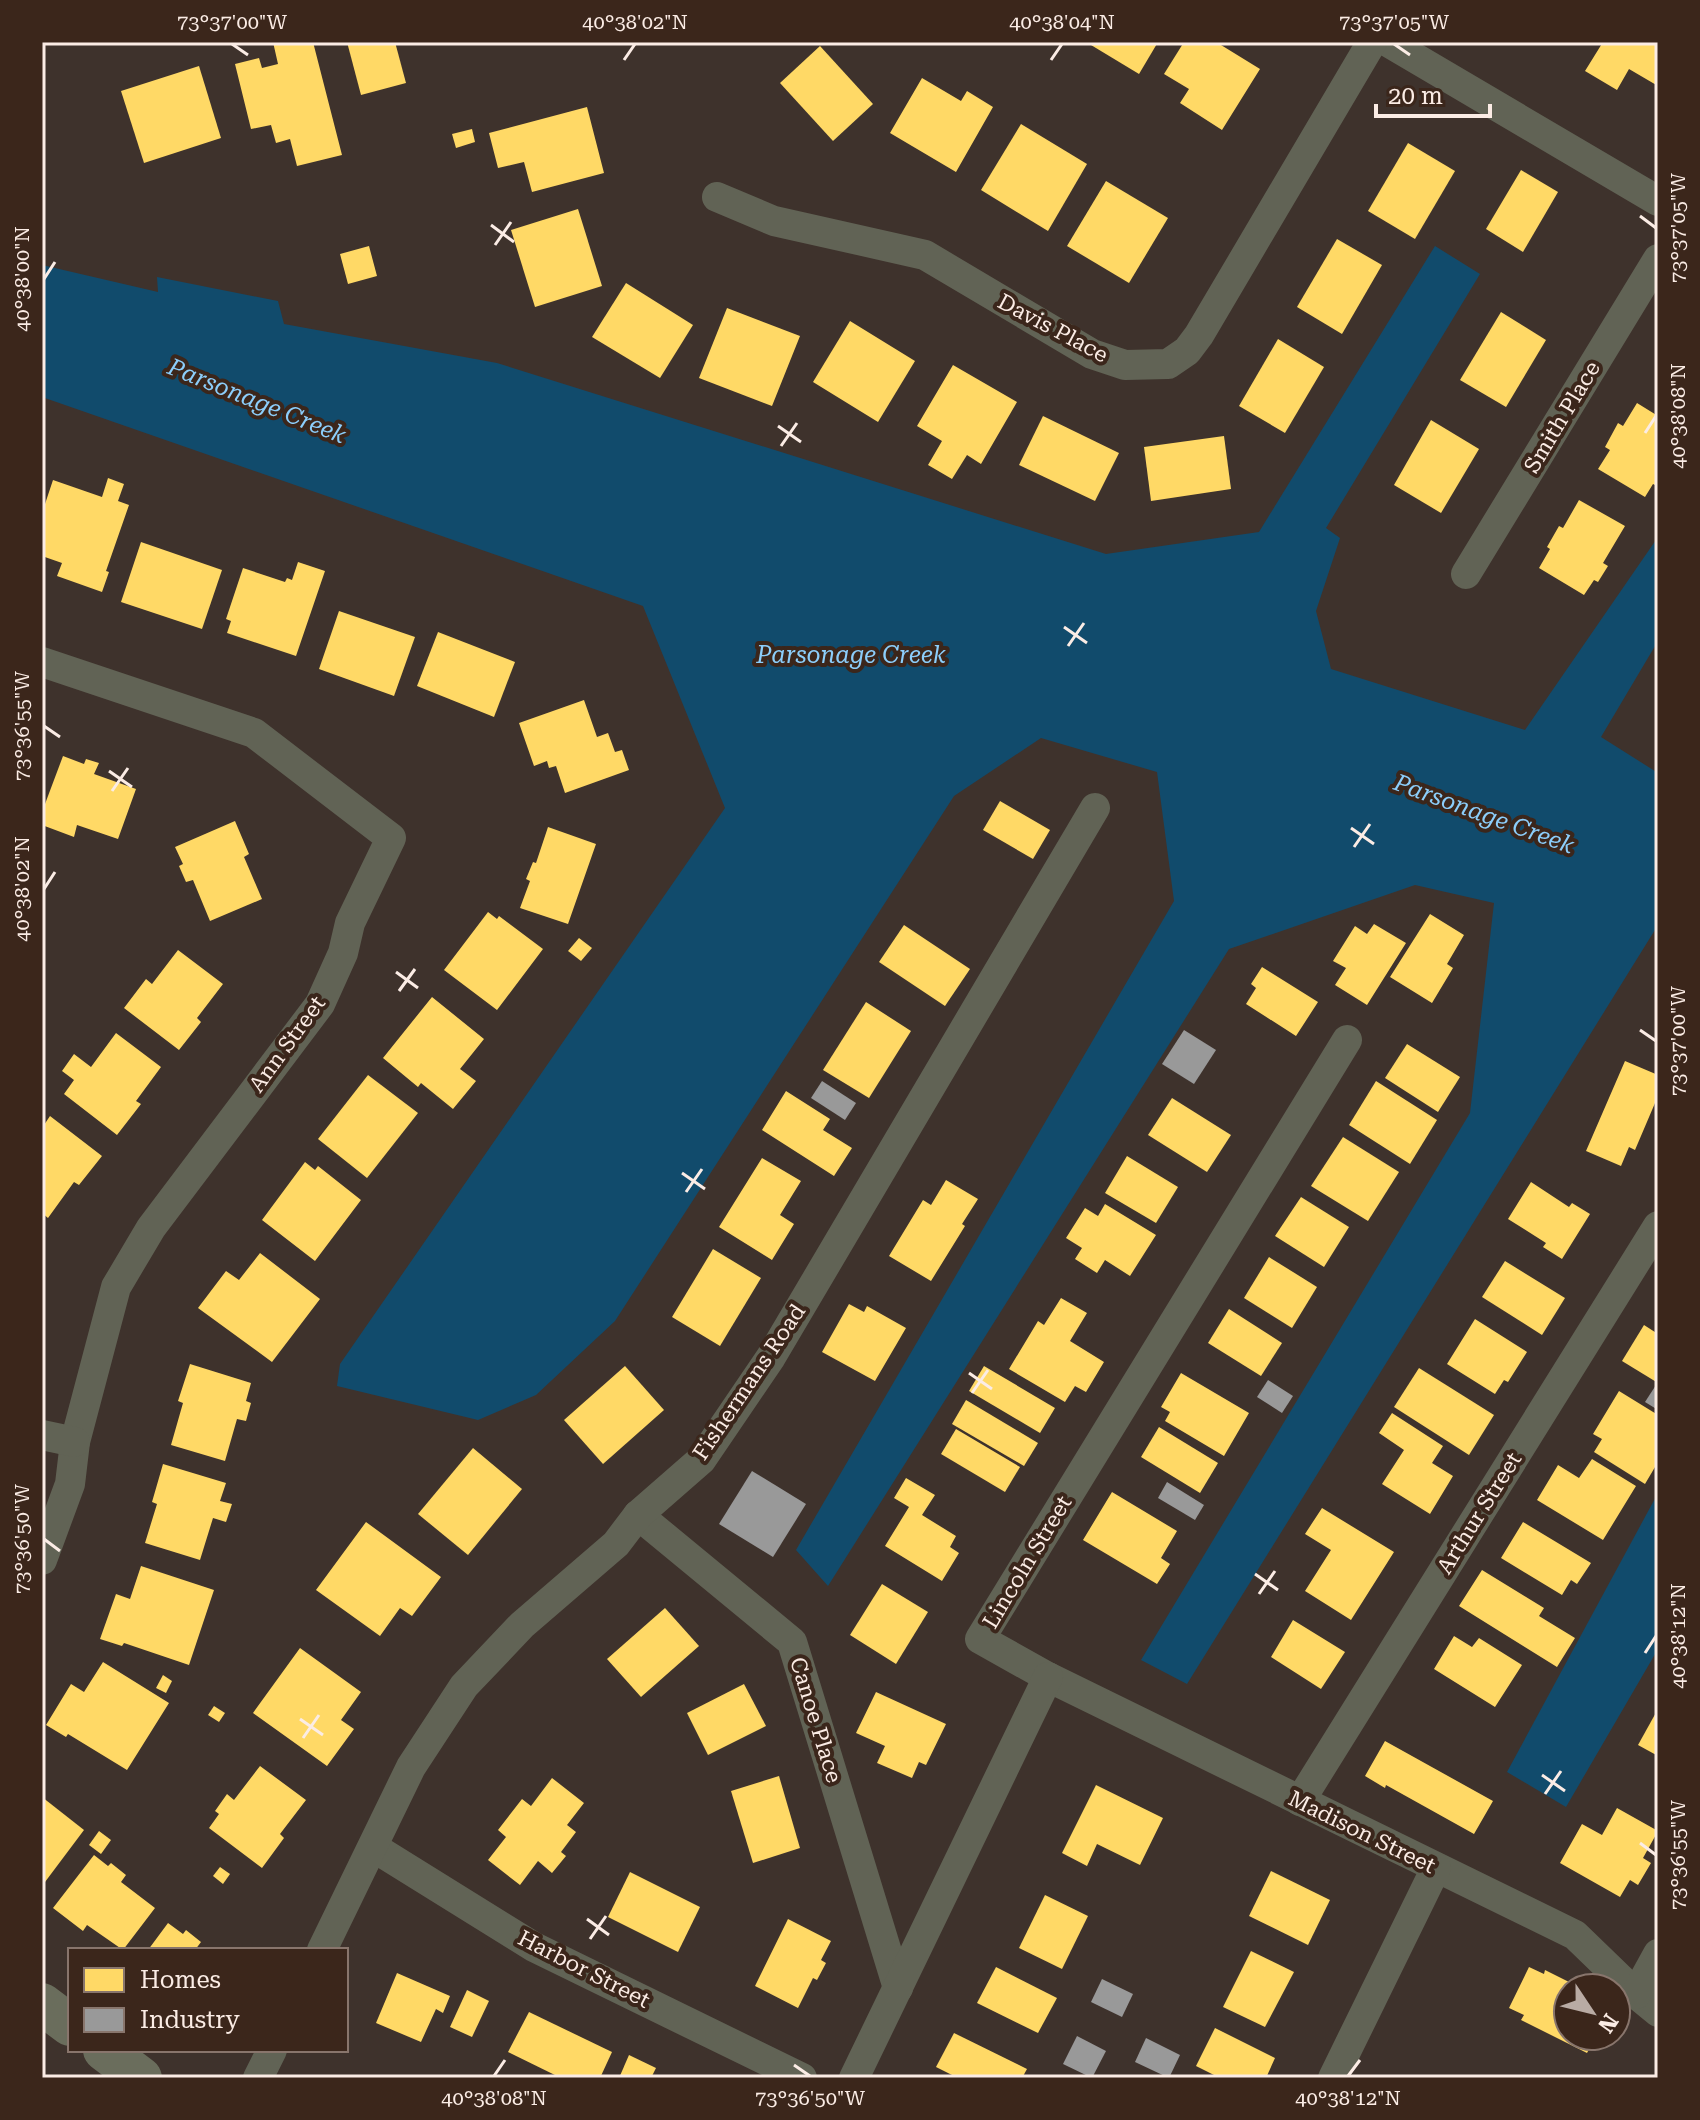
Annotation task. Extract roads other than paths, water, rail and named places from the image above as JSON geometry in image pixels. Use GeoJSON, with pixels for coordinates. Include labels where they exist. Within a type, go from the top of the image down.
{"type":"FeatureCollection","features":[{"type":"Feature","properties":{"kind":"street","name":"Davis Place"},"geometry":{"type":"LineString","coordinates":[[717,197],[774,221],[925,255],[1092,354],[1125,365],[1168,364],[1187,351],[1199,335],[1372,42]]}},
{"type":"Feature","properties":{"kind":"street"},"geometry":{"type":"LineString","coordinates":[[1388,42],[1658,201]]}},
{"type":"Feature","properties":{"kind":"street","name":"Smith Place"},"geometry":{"type":"LineString","coordinates":[[1466,574],[1658,259]]}},
{"type":"Feature","properties":{"kind":"street","name":"Ann Street"},"geometry":{"type":"LineString","coordinates":[[42,662],[254,733],[391,838],[350,923],[343,953],[320,1004],[151,1228],[116,1287],[75,1442],[70,1484],[42,1560]]}},
{"type":"Feature","properties":{"kind":"street","name":"Fishermans Road"},"geometry":{"type":"LineString","coordinates":[[323,1948],[411,1767],[464,1686],[522,1625],[616,1544],[638,1515],[701,1460],[771,1357],[1095,808]]}},
{"type":"Feature","properties":{"kind":"street","name":"Lincoln Street"},"geometry":{"type":"LineString","coordinates":[[1048,1677],[980,1639],[1347,1040]]}},
{"type":"Feature","properties":{"kind":"street","name":"Arthur Street"},"geometry":{"type":"LineString","coordinates":[[1300,1801],[1658,1226]]}},
{"type":"Feature","properties":{"kind":"street"},"geometry":{"type":"LineString","coordinates":[[42,1435],[75,1442]]}},
{"type":"Feature","properties":{"kind":"street","name":"Canoe Place"},"geometry":{"type":"LineString","coordinates":[[638,1515],[792,1642],[898,1988]]}},
{"type":"Feature","properties":{"kind":"street"},"geometry":{"type":"LineString","coordinates":[[854,2078],[1048,1677]]}},
{"type":"Feature","properties":{"kind":"street","name":"Madison Street"},"geometry":{"type":"LineString","coordinates":[[1048,1677],[1575,1935],[1647,2003]]}},
{"type":"Feature","properties":{"kind":"street","name":"Harbor Street"},"geometry":{"type":"LineString","coordinates":[[373,1847],[534,1947],[802,2078]]}},
{"type":"Feature","properties":{"kind":"street"},"geometry":{"type":"LineString","coordinates":[[1333,2078],[1436,1868]]}},
{"type":"Feature","properties":{"kind":"street"},"geometry":{"type":"LineString","coordinates":[[1647,2003],[1658,1954]]}},
{"type":"Feature","properties":{"kind":"street"},"geometry":{"type":"LineString","coordinates":[[42,2004],[68,2024]]}},
{"type":"Feature","properties":{"kind":"street"},"geometry":{"type":"LineString","coordinates":[[107,2052],[141,2078]]}},
{"type":"Feature","properties":{"kind":"street"},"geometry":{"type":"LineString","coordinates":[[258,2078],[271,2052]]}},
{"type":"Feature","properties":{"kind":"water","name":"Parsonage Creek"},"geometry":{"type":"Polygon","coordinates":[[[1435,246],[1480,274],[1326,528],[1340,538],[1316,611],[1331,669],[1525,730],[1658,537],[1658,641],[1601,737],[1658,773],[1658,925],[1187,1684],[1141,1660],[1470,1113],[1494,903],[1415,885],[1229,949],[828,1586],[796,1550],[1174,901],[1157,772],[1041,738],[954,796],[615,1321],[536,1395],[478,1420],[337,1386],[340,1364],[725,808],[643,606],[42,397],[42,265],[158,292],[157,277],[278,301],[284,324],[497,363],[1106,554],[1259,532],[1435,246]]]}},
{"type":"Feature","properties":{"kind":"water"},"geometry":{"type":"Polygon","coordinates":[[[1658,1493],[1658,1649],[1566,1807],[1507,1772],[1658,1493]]]}}]}
